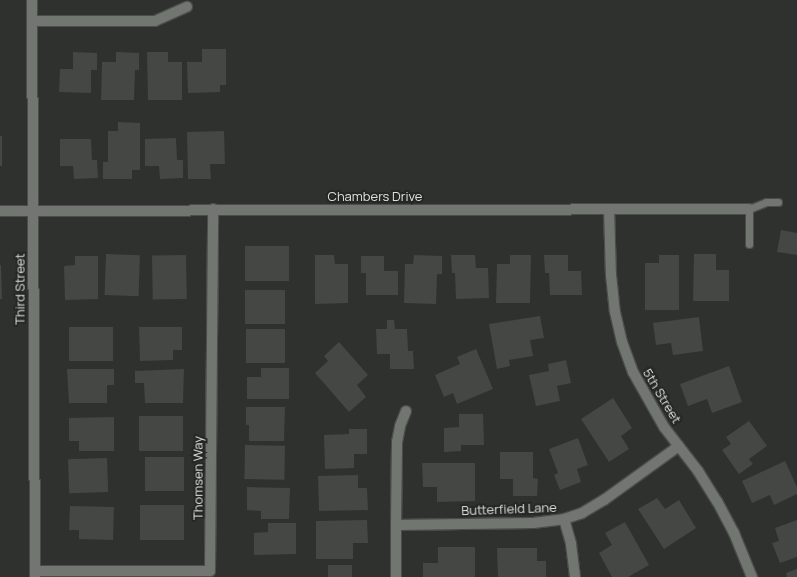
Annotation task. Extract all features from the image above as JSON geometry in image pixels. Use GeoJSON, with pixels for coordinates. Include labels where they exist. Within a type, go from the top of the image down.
{"type":"FeatureCollection","features":[{"type":"Feature","properties":{"kind":"street","name":"Third Street"},"geometry":{"type":"LineString","coordinates":[[32,0],[35,574]]}},
{"type":"Feature","properties":{"kind":"street"},"geometry":{"type":"LineString","coordinates":[[32,21],[155,21],[187,7]]}},
{"type":"Feature","properties":{"kind":"street","name":"Chambers Drive"},"geometry":{"type":"LineString","coordinates":[[0,211],[213,209],[749,209]]}},
{"type":"Feature","properties":{"kind":"street","name":"Thomsen Way"},"geometry":{"type":"LineString","coordinates":[[35,574],[210,571],[213,209]]}},
{"type":"Feature","properties":{"kind":"street","name":"5th Street"},"geometry":{"type":"LineString","coordinates":[[609,209],[611,275],[615,312],[622,342],[633,372],[650,404],[717,501],[734,533],[752,577]]}},
{"type":"Feature","properties":{"kind":"street"},"geometry":{"type":"LineString","coordinates":[[396,577],[397,442],[406,411]]}},
{"type":"Feature","properties":{"kind":"street","name":"Butterfield Lane"},"geometry":{"type":"LineString","coordinates":[[396,525],[533,523],[564,519],[582,513],[604,500],[679,446]]}},
{"type":"Feature","properties":{"kind":"street"},"geometry":{"type":"LineString","coordinates":[[564,519],[571,544],[575,577]]}},
{"type":"Feature","properties":{"kind":"lane"},"geometry":{"type":"LineString","coordinates":[[749,244],[749,209],[766,202],[778,202]]}},
{"type":"Feature","properties":{"kind":"building"},"geometry":{"type":"Polygon","coordinates":[[[202,49],[226,49],[226,85],[220,85],[220,92],[188,93],[187,62],[202,62],[202,49]]]}},
{"type":"Feature","properties":{"kind":"building"},"geometry":{"type":"Polygon","coordinates":[[[73,52],[97,53],[97,70],[91,70],[91,93],[59,92],[60,69],[73,69],[73,52]]]}},
{"type":"Feature","properties":{"kind":"building"},"geometry":{"type":"Polygon","coordinates":[[[116,52],[139,53],[139,70],[135,70],[134,100],[101,100],[102,62],[116,62],[116,52]]]}},
{"type":"Feature","properties":{"kind":"building"},"geometry":{"type":"Polygon","coordinates":[[[147,52],[168,52],[168,62],[182,62],[182,100],[148,100],[147,52]]]}},
{"type":"Feature","properties":{"kind":"building"},"geometry":{"type":"Polygon","coordinates":[[[118,122],[140,123],[140,170],[132,170],[132,179],[103,179],[103,162],[108,162],[108,131],[118,131],[118,122]]]}},
{"type":"Feature","properties":{"kind":"building"},"geometry":{"type":"Polygon","coordinates":[[[224,131],[225,164],[210,164],[211,179],[188,179],[187,132],[224,131]]]}},
{"type":"Feature","properties":{"kind":"building"},"geometry":{"type":"Polygon","coordinates":[[[0,136],[2,136],[2,166],[0,166],[0,136]]]}},
{"type":"Feature","properties":{"kind":"building"},"geometry":{"type":"Polygon","coordinates":[[[176,138],[177,160],[183,160],[183,178],[160,179],[159,166],[145,166],[145,139],[176,138]]]}},
{"type":"Feature","properties":{"kind":"building"},"geometry":{"type":"Polygon","coordinates":[[[60,139],[91,139],[92,160],[97,160],[98,178],[74,179],[73,166],[60,166],[60,139]]]}},
{"type":"Feature","properties":{"kind":"building"},"geometry":{"type":"Polygon","coordinates":[[[781,230],[797,233],[797,255],[777,252],[781,230]]]}},
{"type":"Feature","properties":{"kind":"building"},"geometry":{"type":"Polygon","coordinates":[[[245,246],[289,246],[289,281],[245,281],[245,246]]]}},
{"type":"Feature","properties":{"kind":"building"},"geometry":{"type":"Polygon","coordinates":[[[106,254],[140,255],[139,296],[105,295],[106,254]]]}},
{"type":"Feature","properties":{"kind":"building"},"geometry":{"type":"Polygon","coordinates":[[[694,254],[716,254],[716,270],[729,270],[729,301],[693,301],[694,254]]]}},
{"type":"Feature","properties":{"kind":"building"},"geometry":{"type":"Polygon","coordinates":[[[186,255],[187,299],[153,300],[152,256],[186,255]]]}},
{"type":"Feature","properties":{"kind":"building"},"geometry":{"type":"Polygon","coordinates":[[[315,255],[334,255],[335,264],[348,264],[348,303],[315,304],[315,255]]]}},
{"type":"Feature","properties":{"kind":"building"},"geometry":{"type":"Polygon","coordinates":[[[414,255],[442,256],[442,274],[437,274],[436,304],[404,303],[405,264],[413,264],[414,255]]]}},
{"type":"Feature","properties":{"kind":"building"},"geometry":{"type":"Polygon","coordinates":[[[451,255],[475,255],[476,268],[488,268],[489,298],[456,299],[455,273],[452,273],[451,255]]]}},
{"type":"Feature","properties":{"kind":"building"},"geometry":{"type":"Polygon","coordinates":[[[510,255],[531,255],[530,303],[496,303],[497,264],[510,264],[510,255]]]}},
{"type":"Feature","properties":{"kind":"building"},"geometry":{"type":"Polygon","coordinates":[[[544,255],[568,255],[568,271],[581,271],[582,295],[550,295],[549,273],[545,273],[544,255]]]}},
{"type":"Feature","properties":{"kind":"building"},"geometry":{"type":"Polygon","coordinates":[[[659,255],[679,255],[679,310],[645,310],[645,263],[659,263],[659,255]]]}},
{"type":"Feature","properties":{"kind":"building"},"geometry":{"type":"Polygon","coordinates":[[[75,256],[98,256],[98,299],[65,300],[64,266],[75,265],[75,256]]]}},
{"type":"Feature","properties":{"kind":"building"},"geometry":{"type":"Polygon","coordinates":[[[361,256],[384,256],[384,271],[398,271],[398,295],[366,295],[366,273],[361,273],[361,256]]]}},
{"type":"Feature","properties":{"kind":"building"},"geometry":{"type":"Polygon","coordinates":[[[1,265],[2,299],[0,299],[1,265]]]}},
{"type":"Feature","properties":{"kind":"building"},"geometry":{"type":"Polygon","coordinates":[[[245,290],[285,290],[285,324],[245,324],[245,290]]]}},
{"type":"Feature","properties":{"kind":"building"},"geometry":{"type":"Polygon","coordinates":[[[540,316],[544,338],[530,340],[533,356],[509,360],[510,366],[497,369],[489,324],[540,316]]]}},
{"type":"Feature","properties":{"kind":"building"},"geometry":{"type":"Polygon","coordinates":[[[699,317],[703,351],[673,355],[671,343],[656,345],[653,323],[699,317]]]}},
{"type":"Feature","properties":{"kind":"building"},"geometry":{"type":"Polygon","coordinates":[[[387,320],[394,320],[395,329],[407,329],[408,351],[413,351],[414,369],[390,369],[390,354],[377,354],[376,329],[387,329],[387,320]]]}},
{"type":"Feature","properties":{"kind":"building"},"geometry":{"type":"Polygon","coordinates":[[[69,327],[113,327],[113,361],[69,361],[69,327]]]}},
{"type":"Feature","properties":{"kind":"building"},"geometry":{"type":"Polygon","coordinates":[[[139,327],[182,327],[182,350],[173,350],[173,360],[140,361],[139,327]]]}},
{"type":"Feature","properties":{"kind":"building"},"geometry":{"type":"Polygon","coordinates":[[[246,329],[285,329],[285,363],[246,363],[246,329]]]}},
{"type":"Feature","properties":{"kind":"building"},"geometry":{"type":"Polygon","coordinates":[[[339,342],[368,375],[357,385],[366,397],[349,412],[315,373],[328,361],[324,356],[339,342]]]}},
{"type":"Feature","properties":{"kind":"building"},"geometry":{"type":"Polygon","coordinates":[[[476,349],[493,389],[457,404],[453,393],[444,397],[435,375],[460,364],[457,357],[476,349]]]}},
{"type":"Feature","properties":{"kind":"building"},"geometry":{"type":"Polygon","coordinates":[[[566,360],[571,383],[557,386],[560,401],[536,406],[529,375],[549,371],[548,364],[566,360]]]}},
{"type":"Feature","properties":{"kind":"building"},"geometry":{"type":"Polygon","coordinates":[[[729,366],[742,402],[712,413],[707,399],[688,406],[680,384],[729,366]]]}},
{"type":"Feature","properties":{"kind":"building"},"geometry":{"type":"Polygon","coordinates":[[[261,368],[289,368],[289,399],[247,399],[247,377],[261,377],[261,368]]]}},
{"type":"Feature","properties":{"kind":"building"},"geometry":{"type":"Polygon","coordinates":[[[67,369],[114,369],[114,385],[107,385],[107,403],[69,403],[67,369]]]}},
{"type":"Feature","properties":{"kind":"building"},"geometry":{"type":"Polygon","coordinates":[[[184,369],[183,403],[145,403],[144,383],[135,383],[135,371],[184,369]]]}},
{"type":"Feature","properties":{"kind":"building"},"geometry":{"type":"Polygon","coordinates":[[[613,398],[632,428],[621,436],[629,449],[609,462],[581,419],[613,398]]]}},
{"type":"Feature","properties":{"kind":"building"},"geometry":{"type":"Polygon","coordinates":[[[246,407],[285,407],[284,441],[249,441],[249,425],[246,425],[246,407]]]}},
{"type":"Feature","properties":{"kind":"building"},"geometry":{"type":"Polygon","coordinates":[[[459,414],[483,414],[484,445],[461,445],[461,451],[444,452],[444,428],[459,427],[459,414]]]}},
{"type":"Feature","properties":{"kind":"building"},"geometry":{"type":"Polygon","coordinates":[[[139,416],[183,416],[183,451],[139,451],[139,416]]]}},
{"type":"Feature","properties":{"kind":"building"},"geometry":{"type":"Polygon","coordinates":[[[114,417],[114,451],[79,451],[79,441],[69,441],[69,418],[114,417]]]}},
{"type":"Feature","properties":{"kind":"building"},"geometry":{"type":"Polygon","coordinates":[[[749,421],[767,446],[749,459],[753,464],[739,474],[722,450],[731,444],[726,437],[749,421]]]}},
{"type":"Feature","properties":{"kind":"building"},"geometry":{"type":"Polygon","coordinates":[[[349,429],[367,429],[367,454],[354,454],[354,468],[325,469],[324,435],[349,434],[349,429]]]}},
{"type":"Feature","properties":{"kind":"building"},"geometry":{"type":"Polygon","coordinates":[[[578,438],[588,465],[577,469],[581,482],[560,490],[554,475],[558,473],[549,449],[578,438]]]}},
{"type":"Feature","properties":{"kind":"building"},"geometry":{"type":"Polygon","coordinates":[[[245,445],[285,446],[284,480],[244,479],[245,445]]]}},
{"type":"Feature","properties":{"kind":"building"},"geometry":{"type":"Polygon","coordinates":[[[500,452],[533,452],[533,478],[538,479],[537,496],[513,496],[513,479],[500,479],[500,452]]]}},
{"type":"Feature","properties":{"kind":"building"},"geometry":{"type":"Polygon","coordinates":[[[145,457],[184,457],[184,491],[145,491],[145,457]]]}},
{"type":"Feature","properties":{"kind":"building"},"geometry":{"type":"Polygon","coordinates":[[[107,458],[108,492],[69,493],[68,459],[107,458]]]}},
{"type":"Feature","properties":{"kind":"building"},"geometry":{"type":"Polygon","coordinates":[[[785,461],[797,487],[797,494],[774,505],[770,495],[752,503],[742,481],[785,461]]]}},
{"type":"Feature","properties":{"kind":"building"},"geometry":{"type":"Polygon","coordinates":[[[422,463],[475,463],[475,501],[437,502],[437,487],[423,487],[422,463]]]}},
{"type":"Feature","properties":{"kind":"building"},"geometry":{"type":"Polygon","coordinates":[[[358,475],[358,488],[367,488],[368,510],[319,511],[318,476],[358,475]]]}},
{"type":"Feature","properties":{"kind":"building"},"geometry":{"type":"Polygon","coordinates":[[[247,487],[290,488],[289,519],[261,519],[261,511],[247,510],[247,487]]]}},
{"type":"Feature","properties":{"kind":"building"},"geometry":{"type":"Polygon","coordinates":[[[657,498],[665,509],[679,500],[696,528],[664,549],[638,509],[657,498]]]}},
{"type":"Feature","properties":{"kind":"building"},"geometry":{"type":"Polygon","coordinates":[[[140,505],[184,505],[184,540],[140,540],[140,505]]]}},
{"type":"Feature","properties":{"kind":"building"},"geometry":{"type":"Polygon","coordinates":[[[70,506],[114,507],[113,540],[79,539],[79,530],[69,530],[70,506]]]}},
{"type":"Feature","properties":{"kind":"building"},"geometry":{"type":"Polygon","coordinates":[[[367,520],[368,543],[353,543],[353,559],[316,559],[316,521],[367,520]]]}},
{"type":"Feature","properties":{"kind":"building"},"geometry":{"type":"Polygon","coordinates":[[[797,520],[797,557],[780,563],[772,543],[779,541],[775,528],[797,520]]]}},
{"type":"Feature","properties":{"kind":"building"},"geometry":{"type":"Polygon","coordinates":[[[625,522],[649,565],[628,577],[612,577],[599,553],[612,545],[605,533],[625,522]]]}},
{"type":"Feature","properties":{"kind":"building"},"geometry":{"type":"Polygon","coordinates":[[[268,523],[296,523],[296,554],[254,555],[254,533],[268,532],[268,523]]]}},
{"type":"Feature","properties":{"kind":"building"},"geometry":{"type":"Polygon","coordinates":[[[438,547],[475,547],[475,577],[423,577],[423,563],[438,563],[438,547]]]}},
{"type":"Feature","properties":{"kind":"building"},"geometry":{"type":"Polygon","coordinates":[[[497,548],[537,548],[537,561],[546,561],[546,577],[498,577],[497,548]]]}},
{"type":"Feature","properties":{"kind":"building"},"geometry":{"type":"Polygon","coordinates":[[[328,565],[352,565],[352,577],[328,577],[328,565]]]}},
{"type":"Feature","properties":{"kind":"building"},"geometry":{"type":"Polygon","coordinates":[[[797,569],[797,577],[787,577],[786,573],[797,569]]]}}]}
